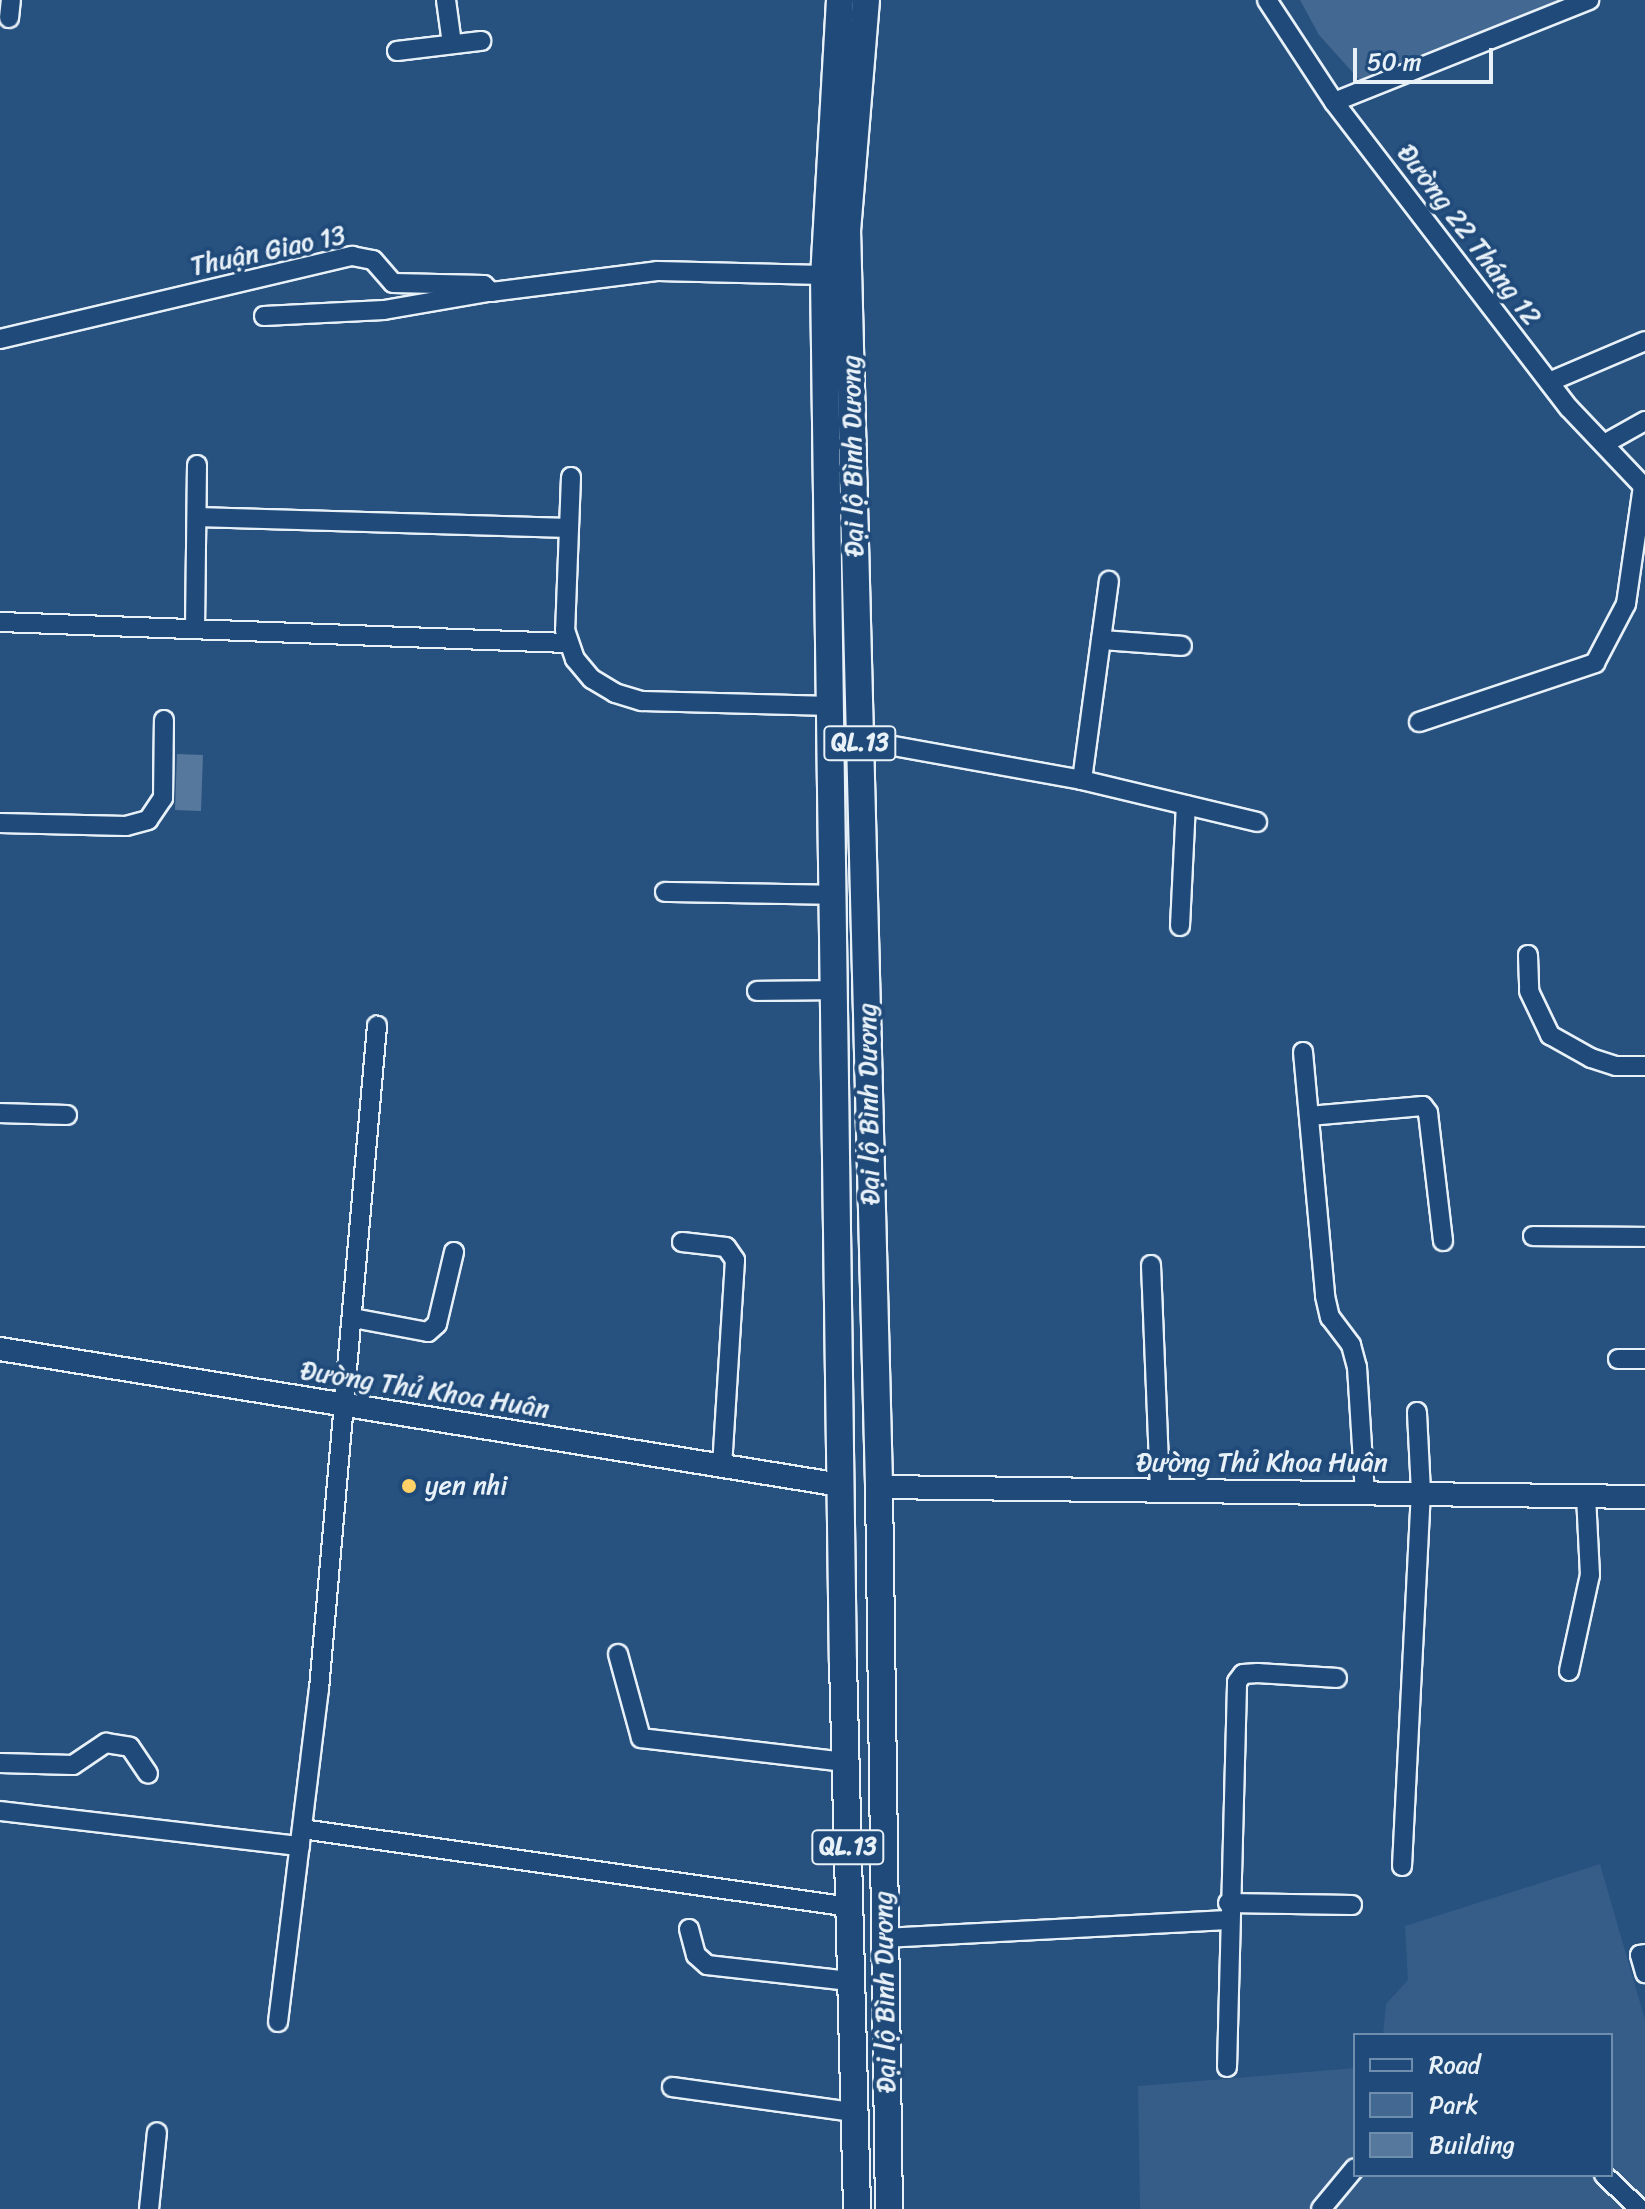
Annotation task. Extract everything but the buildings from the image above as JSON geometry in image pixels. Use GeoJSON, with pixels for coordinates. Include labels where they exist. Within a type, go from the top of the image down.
{"type":"FeatureCollection","features":[{"type":"Feature","properties":{"kind":"highway","name":"Đại lộ Bình Dương"},"geometry":{"type":"LineString","coordinates":[[840,0],[824,275],[845,1762],[857,2209]]}},
{"type":"Feature","properties":{"kind":"highway","name":"Đại lộ Bình Dương"},"geometry":{"type":"LineString","coordinates":[[866,0],[847,229],[879,1487],[889,2209]]}},
{"type":"Feature","properties":{"kind":"highway"},"geometry":{"type":"LineString","coordinates":[[841,1485],[879,1487]]}},
{"type":"Feature","properties":{"kind":"main road","name":"Đường Thủ Khoa Huân"},"geometry":{"type":"LineString","coordinates":[[0,1349],[841,1485]]}},
{"type":"Feature","properties":{"kind":"main road","name":"Đường Thủ Khoa Huân"},"geometry":{"type":"LineString","coordinates":[[879,1487],[1645,1497]]}},
{"type":"Feature","properties":{"kind":"street"},"geometry":{"type":"LineString","coordinates":[[446,0],[452,44]]}},
{"type":"Feature","properties":{"kind":"street","name":"Đường 22 Tháng 12"},"geometry":{"type":"LineString","coordinates":[[1267,0],[1334,102],[1549,382],[1644,487]]}},
{"type":"Feature","properties":{"kind":"street"},"geometry":{"type":"LineString","coordinates":[[1334,102],[1589,0]]}},
{"type":"Feature","properties":{"kind":"street"},"geometry":{"type":"LineString","coordinates":[[397,51],[481,41]]}},
{"type":"Feature","properties":{"kind":"street","name":"Thuận Giao 13"},"geometry":{"type":"LineString","coordinates":[[0,339],[352,256],[373,260],[393,283],[484,285],[491,292],[657,271],[824,275]]}},
{"type":"Feature","properties":{"kind":"street"},"geometry":{"type":"LineString","coordinates":[[264,316],[384,310],[491,292]]}},
{"type":"Feature","properties":{"kind":"street"},"geometry":{"type":"LineString","coordinates":[[1549,382],[1645,341]]}},
{"type":"Feature","properties":{"kind":"street"},"geometry":{"type":"LineString","coordinates":[[1604,444],[1645,421]]}},
{"type":"Feature","properties":{"kind":"street"},"geometry":{"type":"LineString","coordinates":[[195,629],[197,465]]}},
{"type":"Feature","properties":{"kind":"street"},"geometry":{"type":"LineString","coordinates":[[571,477],[568,643],[592,679],[628,698],[832,706]]}},
{"type":"Feature","properties":{"kind":"street"},"geometry":{"type":"LineString","coordinates":[[1419,722],[1595,663],[1626,604],[1644,487]]}},
{"type":"Feature","properties":{"kind":"street"},"geometry":{"type":"LineString","coordinates":[[197,517],[569,528]]}},
{"type":"Feature","properties":{"kind":"street"},"geometry":{"type":"LineString","coordinates":[[1082,780],[1109,581]]}},
{"type":"Feature","properties":{"kind":"street"},"geometry":{"type":"LineString","coordinates":[[0,622],[568,643]]}},
{"type":"Feature","properties":{"kind":"street"},"geometry":{"type":"LineString","coordinates":[[1101,640],[1182,646]]}},
{"type":"Feature","properties":{"kind":"street"},"geometry":{"type":"LineString","coordinates":[[0,823],[126,826],[148,820],[163,798],[164,720]]}},
{"type":"Feature","properties":{"kind":"street"},"geometry":{"type":"LineString","coordinates":[[860,740],[1082,780],[1257,822]]}},
{"type":"Feature","properties":{"kind":"street"},"geometry":{"type":"LineString","coordinates":[[1180,926],[1186,805]]}},
{"type":"Feature","properties":{"kind":"street"},"geometry":{"type":"LineString","coordinates":[[665,892],[834,895]]}},
{"type":"Feature","properties":{"kind":"street"},"geometry":{"type":"LineString","coordinates":[[1528,955],[1529,991],[1550,1035],[1604,1062],[1645,1066]]}},
{"type":"Feature","properties":{"kind":"street"},"geometry":{"type":"LineString","coordinates":[[757,991],[836,990]]}},
{"type":"Feature","properties":{"kind":"street"},"geometry":{"type":"LineString","coordinates":[[278,2022],[301,1838],[347,1405],[377,1026]]}},
{"type":"Feature","properties":{"kind":"street"},"geometry":{"type":"LineString","coordinates":[[1303,1052],[1325,1296],[1330,1317],[1351,1345],[1357,1367],[1365,1493]]}},
{"type":"Feature","properties":{"kind":"street"},"geometry":{"type":"LineString","coordinates":[[1309,1116],[1423,1106],[1428,1113],[1443,1241]]}},
{"type":"Feature","properties":{"kind":"street"},"geometry":{"type":"LineString","coordinates":[[0,1113],[67,1115]]}},
{"type":"Feature","properties":{"kind":"street"},"geometry":{"type":"LineString","coordinates":[[1533,1236],[1645,1237]]}},
{"type":"Feature","properties":{"kind":"street"},"geometry":{"type":"LineString","coordinates":[[682,1242],[726,1247],[735,1260],[722,1468]]}},
{"type":"Feature","properties":{"kind":"street"},"geometry":{"type":"LineString","coordinates":[[353,1318],[428,1332],[437,1324],[454,1252]]}},
{"type":"Feature","properties":{"kind":"street"},"geometry":{"type":"LineString","coordinates":[[1151,1265],[1160,1491]]}},
{"type":"Feature","properties":{"kind":"street"},"geometry":{"type":"LineString","coordinates":[[1618,1359],[1645,1359]]}},
{"type":"Feature","properties":{"kind":"street"},"geometry":{"type":"LineString","coordinates":[[1402,1866],[1421,1492],[1417,1412]]}},
{"type":"Feature","properties":{"kind":"street"},"geometry":{"type":"LineString","coordinates":[[1569,1671],[1590,1575],[1586,1497]]}},
{"type":"Feature","properties":{"kind":"street"},"geometry":{"type":"LineString","coordinates":[[618,1654],[641,1738],[845,1762]]}},
{"type":"Feature","properties":{"kind":"street"},"geometry":{"type":"LineString","coordinates":[[1227,2067],[1228,1911],[1237,1682],[1243,1674],[1258,1673],[1337,1678]]}},
{"type":"Feature","properties":{"kind":"street"},"geometry":{"type":"LineString","coordinates":[[0,1763],[73,1765],[106,1743],[130,1747],[148,1774]]}},
{"type":"Feature","properties":{"kind":"street"},"geometry":{"type":"LineString","coordinates":[[0,1811],[301,1838],[850,1907]]}},
{"type":"Feature","properties":{"kind":"street"},"geometry":{"type":"LineString","coordinates":[[884,1938],[1228,1911],[1352,1905]]}},
{"type":"Feature","properties":{"kind":"street"},"geometry":{"type":"LineString","coordinates":[[689,1929],[696,1955],[707,1965],[849,1981]]}},
{"type":"Feature","properties":{"kind":"street"},"geometry":{"type":"LineString","coordinates":[[1645,1954],[1640,1955],[1645,1973]]}},
{"type":"Feature","properties":{"kind":"street"},"geometry":{"type":"LineString","coordinates":[[672,2087],[853,2112]]}},
{"type":"Feature","properties":{"kind":"street"},"geometry":{"type":"LineString","coordinates":[[149,2209],[157,2132]]}},
{"type":"Feature","properties":{"kind":"street"},"geometry":{"type":"LineString","coordinates":[[1321,2209],[1353,2170]]}},
{"type":"Feature","properties":{"kind":"street"},"geometry":{"type":"LineString","coordinates":[[1606,2177],[1640,2209]]}},
{"type":"Feature","properties":{"kind":"shaded area"},"geometry":{"type":"Polygon","coordinates":[[[1600,1864],[1645,2020],[1645,2209],[1140,2209],[1138,2086],[1353,2068],[1353,2177],[1613,2177],[1613,2033],[1383,2033],[1386,2004],[1408,1980],[1405,1926],[1600,1864]]]}},
{"type":"Feature","properties":{"kind":"green space"},"geometry":{"type":"Polygon","coordinates":[[[1300,0],[1581,0],[1364,85],[1319,35],[1300,0]]]}},
{"type":"Feature","properties":{"kind":"place","name":"yen nhi"},"geometry":{"type":"Point","coordinates":[409,1486]}}]}
